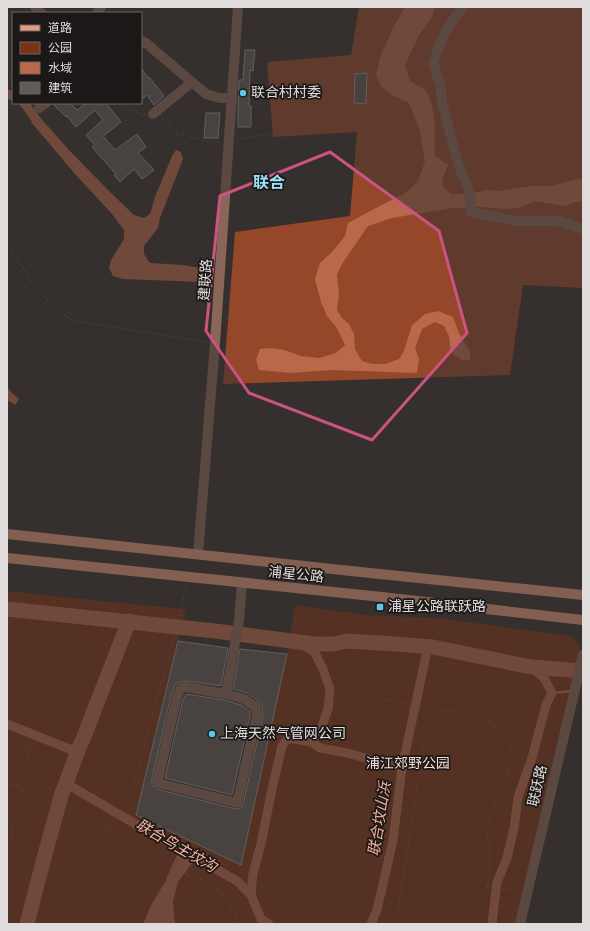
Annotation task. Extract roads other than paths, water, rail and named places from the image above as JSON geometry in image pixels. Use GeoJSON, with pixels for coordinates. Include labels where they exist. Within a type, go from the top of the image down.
{"type":"FeatureCollection","features":[{"type":"Feature","properties":{"kind":"main road","name":"浦星公路"},"geometry":{"type":"LineString","coordinates":[[7,534],[583,595]]}},
{"type":"Feature","properties":{"kind":"main road","name":"浦星公路"},"geometry":{"type":"LineString","coordinates":[[7,558],[390,598],[583,620]]}},
{"type":"Feature","properties":{"kind":"street","name":"建联路"},"geometry":{"type":"LineString","coordinates":[[198,554],[215,343],[238,7]]}},
{"type":"Feature","properties":{"kind":"street"},"geometry":{"type":"LineString","coordinates":[[463,7],[446,31],[433,63],[441,87],[442,102],[458,164],[469,190],[471,212],[516,221],[559,221],[583,229]]}},
{"type":"Feature","properties":{"kind":"street"},"geometry":{"type":"LineString","coordinates":[[142,41],[146,43],[206,94],[220,98],[232,98]]}},
{"type":"Feature","properties":{"kind":"street"},"geometry":{"type":"LineString","coordinates":[[153,114],[192,82]]}},
{"type":"Feature","properties":{"kind":"street"},"geometry":{"type":"LineString","coordinates":[[226,694],[239,620],[242,583]]}},
{"type":"Feature","properties":{"kind":"street","name":"联跃路"},"geometry":{"type":"LineString","coordinates":[[520,924],[583,655]]}},
{"type":"Feature","properties":{"kind":"street"},"geometry":{"type":"LineString","coordinates":[[186,687],[226,694],[244,699],[256,707],[257,716],[237,803],[158,783],[168,733],[177,697],[181,688],[186,687]]}},
{"type":"Feature","properties":{"kind":"water"},"geometry":{"type":"Polygon","coordinates":[[[405,7],[435,7],[431,19],[419,35],[405,66],[410,81],[424,89],[431,103],[434,121],[435,156],[448,165],[443,178],[442,186],[451,194],[470,194],[488,190],[498,191],[532,186],[550,186],[583,178],[583,201],[565,206],[535,201],[519,208],[453,208],[392,218],[368,226],[342,264],[337,275],[339,294],[337,310],[342,318],[349,324],[354,334],[355,349],[362,361],[373,364],[385,364],[399,359],[404,351],[412,325],[425,314],[438,311],[453,317],[459,333],[470,352],[470,360],[462,360],[451,353],[449,336],[444,326],[435,322],[422,329],[415,348],[419,359],[417,373],[331,370],[291,373],[259,370],[256,360],[260,349],[270,348],[284,350],[301,356],[319,358],[336,353],[345,345],[337,328],[327,316],[321,302],[315,279],[320,263],[332,252],[345,236],[348,223],[405,193],[418,181],[425,161],[419,128],[409,103],[390,94],[381,86],[376,75],[380,57],[393,28],[405,7]]]}},
{"type":"Feature","properties":{"kind":"water"},"geometry":{"type":"Polygon","coordinates":[[[38,115],[68,149],[110,192],[134,215],[144,218],[150,214],[155,197],[172,156],[176,150],[181,152],[183,159],[160,218],[158,228],[144,246],[144,254],[150,263],[183,265],[206,269],[211,277],[207,281],[202,282],[123,279],[113,276],[109,268],[111,260],[124,239],[124,230],[112,214],[75,174],[31,122],[38,115]]]}},
{"type":"Feature","properties":{"kind":"water"},"geometry":{"type":"Polygon","coordinates":[[[7,387],[19,399],[15,405],[9,401],[7,402],[7,387]]]}},
{"type":"Feature","properties":{"kind":"water"},"geometry":{"type":"Polygon","coordinates":[[[180,848],[196,858],[178,882],[173,901],[175,924],[143,924],[151,905],[165,882],[180,848]]]}},
{"type":"Feature","properties":{"kind":"waterway"},"geometry":{"type":"LineString","coordinates":[[7,94],[12,96]]}},
{"type":"Feature","properties":{"kind":"waterway"},"geometry":{"type":"LineString","coordinates":[[25,104],[35,118]]}},
{"type":"Feature","properties":{"kind":"waterway"},"geometry":{"type":"LineString","coordinates":[[7,609],[215,631],[314,644],[334,644],[347,641],[433,647],[531,667],[583,671]]}},
{"type":"Feature","properties":{"kind":"waterway","name":"联合鸟主坟沟"},"geometry":{"type":"LineString","coordinates":[[27,924],[62,793],[129,621]]}},
{"type":"Feature","properties":{"kind":"waterway"},"geometry":{"type":"LineString","coordinates":[[251,895],[253,873],[261,844],[282,746],[288,738],[311,742],[321,729],[328,709],[330,689],[323,669],[315,653],[300,642]]}},
{"type":"Feature","properties":{"kind":"waterway","name":"联合坟山浜"},"geometry":{"type":"LineString","coordinates":[[371,924],[377,910],[393,840],[402,768],[428,646]]}},
{"type":"Feature","properties":{"kind":"waterway"},"geometry":{"type":"LineString","coordinates":[[492,924],[497,882],[507,858],[514,828],[518,797],[532,758],[546,705],[552,693],[544,678],[531,667]]}},
{"type":"Feature","properties":{"kind":"waterway"},"geometry":{"type":"LineString","coordinates":[[552,693],[573,691]]}},
{"type":"Feature","properties":{"kind":"waterway","name":"联合鸟主坟沟"},"geometry":{"type":"LineString","coordinates":[[7,724],[77,752]]}},
{"type":"Feature","properties":{"kind":"waterway"},"geometry":{"type":"LineString","coordinates":[[311,742],[320,748],[347,753],[402,768]]}},
{"type":"Feature","properties":{"kind":"waterway","name":"联合鸟主坟沟"},"geometry":{"type":"LineString","coordinates":[[67,784],[237,881],[251,895],[261,919],[269,924]]}},
{"type":"Feature","properties":{"kind":"place","name":"联合村村委"},"geometry":{"type":"Point","coordinates":[243,93]}},
{"type":"Feature","properties":{"kind":"place","name":"浦星公路联跃路"},"geometry":{"type":"Point","coordinates":[380,607]}},
{"type":"Feature","properties":{"kind":"place","name":"上海天然气管网公司"},"geometry":{"type":"Point","coordinates":[212,734]}},
{"type":"Feature","properties":{"kind":"district","name":"联合"},"geometry":{"type":"Point","coordinates":[269,183]}},
{"type":"Feature","properties":{"kind":"park label","name":"浦江郊野公园"},"geometry":{"type":"Point","coordinates":[408,764]}}]}
